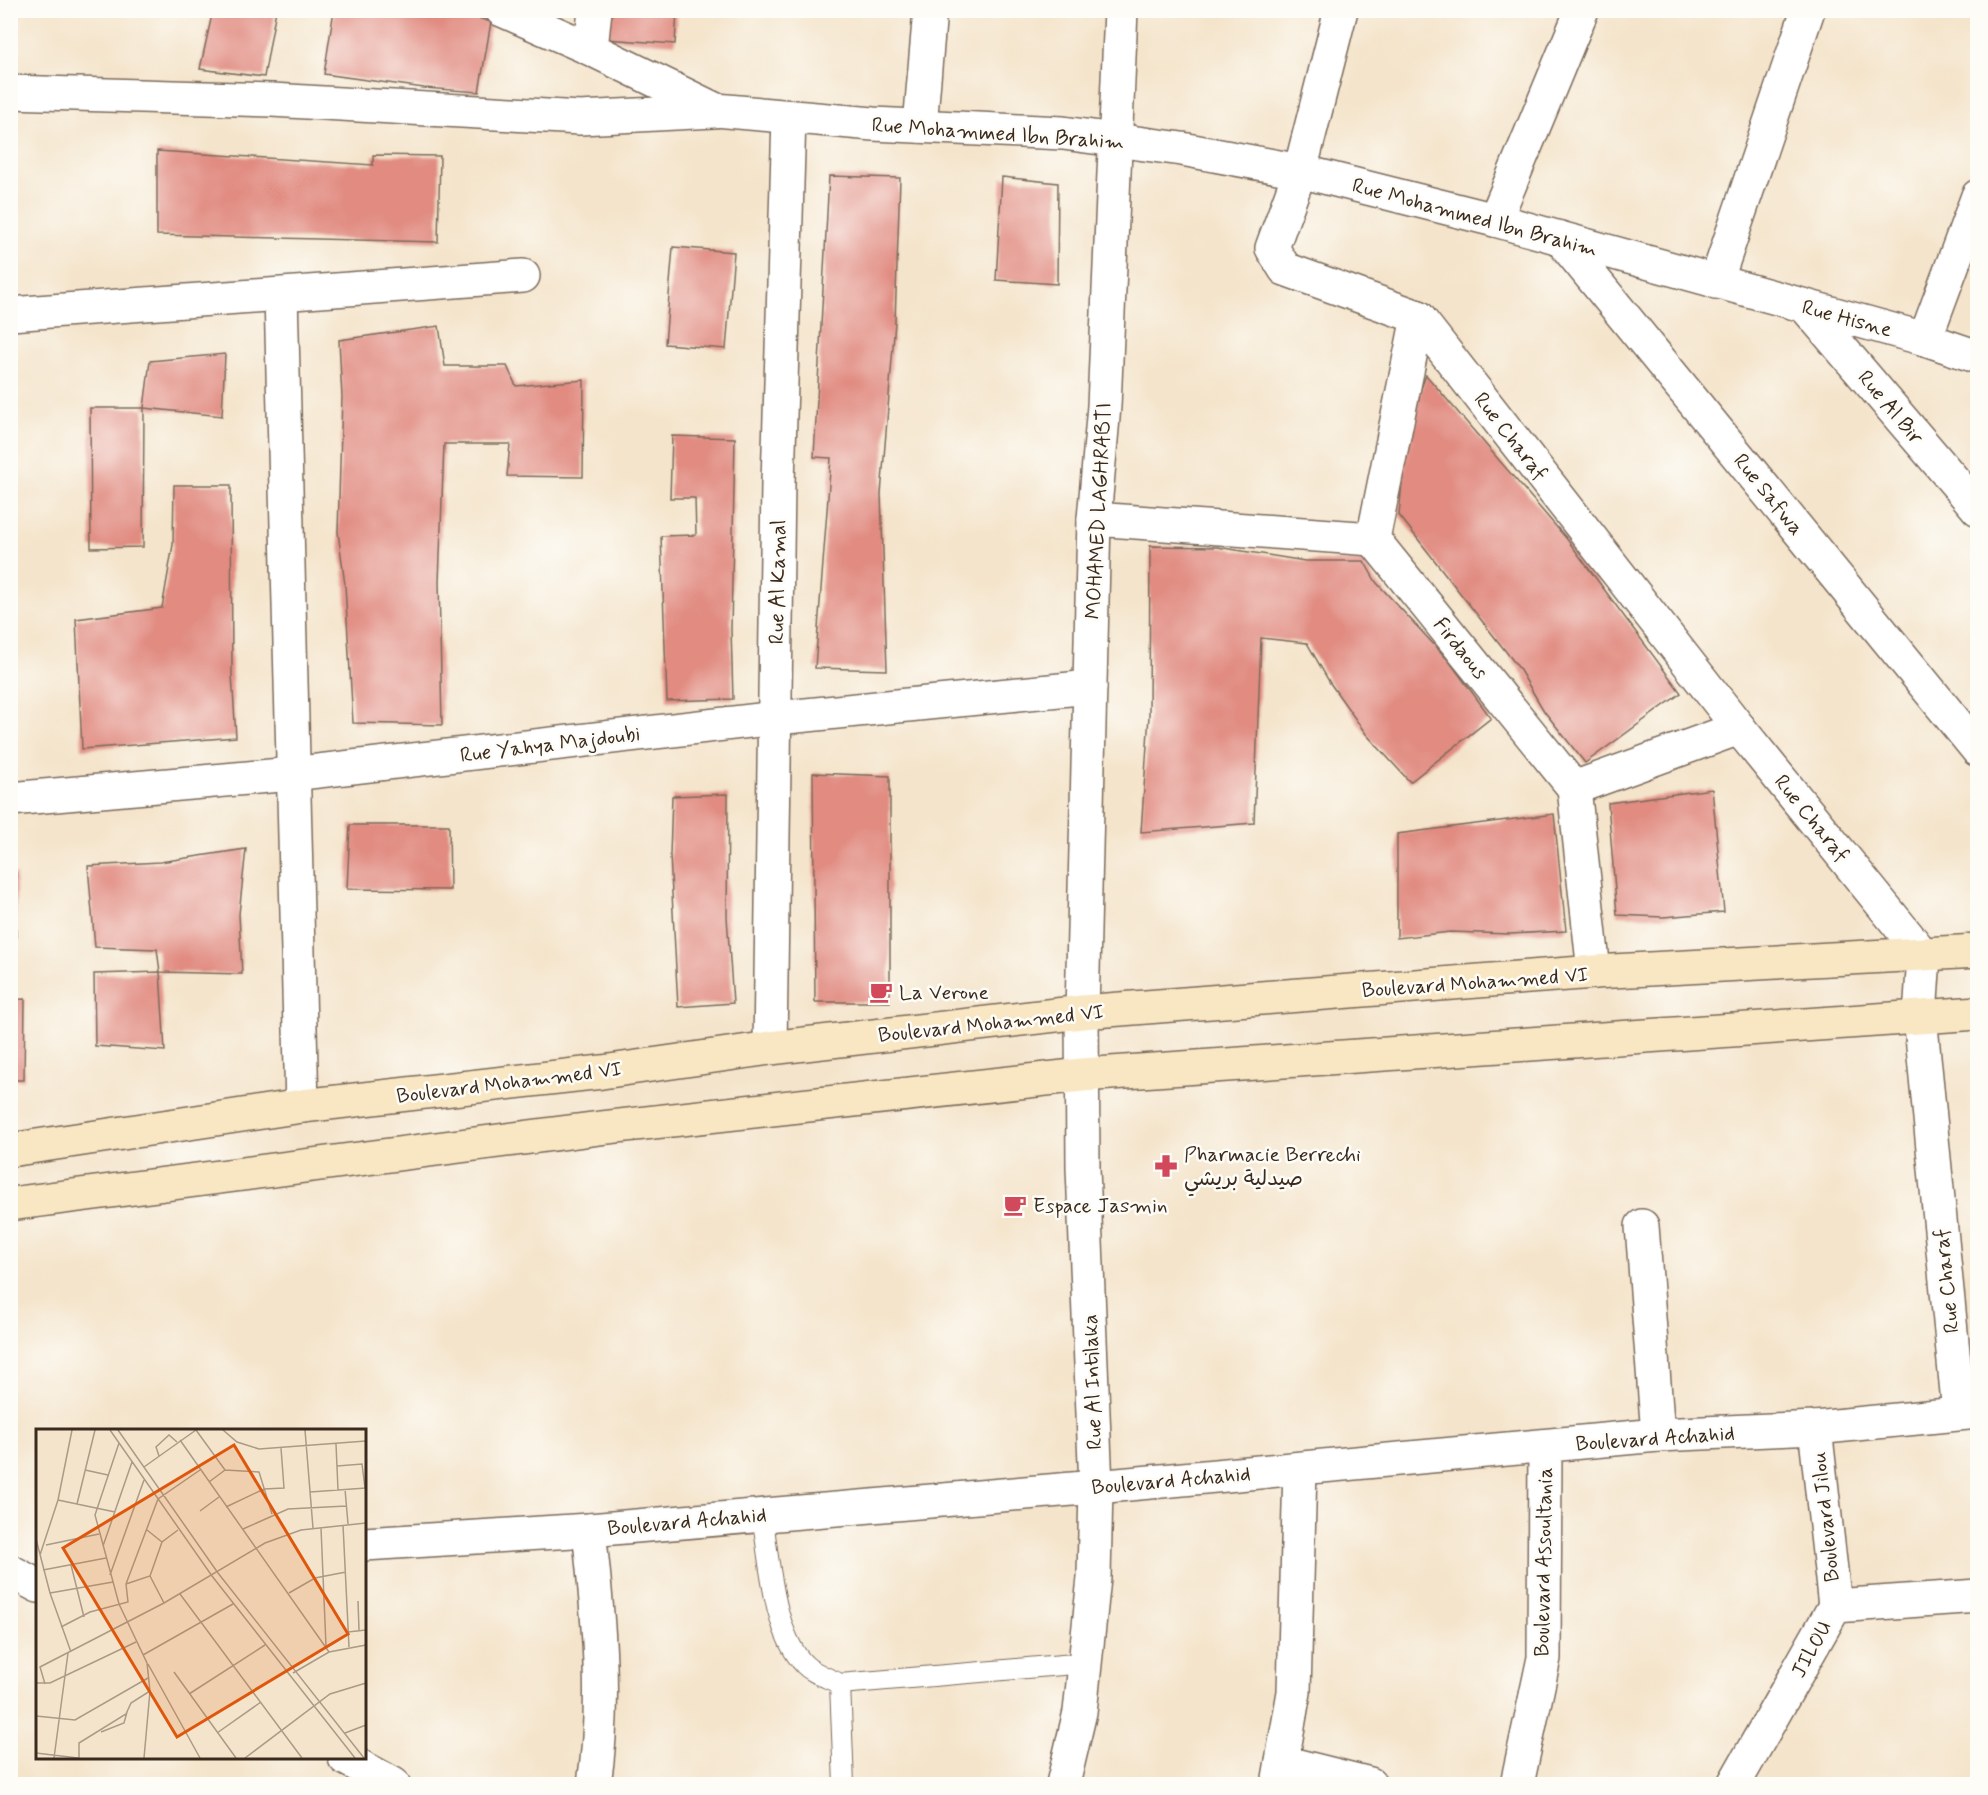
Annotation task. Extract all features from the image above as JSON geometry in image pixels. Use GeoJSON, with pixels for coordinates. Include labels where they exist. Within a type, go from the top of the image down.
{"type":"FeatureCollection","features":[{"type":"Feature","properties":{"kind":"main road","name":"Boulevard Mohammed VI"},"geometry":{"type":"LineString","coordinates":[[10,1150],[302,1106],[602,1072],[770,1048],[1082,1012],[1594,972],[1924,956],[1977,951]]}},
{"type":"Feature","properties":{"kind":"main road"},"geometry":{"type":"LineString","coordinates":[[10,1204],[600,1128],[1082,1075],[1977,1013]]}},
{"type":"Feature","properties":{"kind":"street","name":"Rue Mohammed Ibn Brahim"},"geometry":{"type":"LineString","coordinates":[[502,10],[591,49],[716,110],[920,126],[1063,133],[1182,149],[1300,171],[1494,220],[1716,282]]}},
{"type":"Feature","properties":{"kind":"street"},"geometry":{"type":"LineString","coordinates":[[591,49],[595,10]]}},
{"type":"Feature","properties":{"kind":"street"},"geometry":{"type":"LineString","coordinates":[[920,126],[930,10]]}},
{"type":"Feature","properties":{"kind":"street","name":"MOHAMED LAGHRABTI"},"geometry":{"type":"LineString","coordinates":[[1082,1012],[1094,519],[1104,406],[1121,10]]}},
{"type":"Feature","properties":{"kind":"street"},"geometry":{"type":"LineString","coordinates":[[1094,519],[1373,539],[1418,317],[1285,269],[1272,248],[1300,171],[1341,10]]}},
{"type":"Feature","properties":{"kind":"street"},"geometry":{"type":"LineString","coordinates":[[1494,220],[1582,10]]}},
{"type":"Feature","properties":{"kind":"street"},"geometry":{"type":"LineString","coordinates":[[1716,282],[1808,10]]}},
{"type":"Feature","properties":{"kind":"street"},"geometry":{"type":"LineString","coordinates":[[10,92],[272,100],[580,118],[716,110]]}},
{"type":"Feature","properties":{"kind":"street","name":"Rue Al Kamal"},"geometry":{"type":"LineString","coordinates":[[770,1048],[778,483],[789,117]]}},
{"type":"Feature","properties":{"kind":"street"},"geometry":{"type":"LineString","coordinates":[[1925,339],[1977,196]]}},
{"type":"Feature","properties":{"kind":"street","name":"Rue Safwa"},"geometry":{"type":"LineString","coordinates":[[1560,238],[1977,750]]}},
{"type":"Feature","properties":{"kind":"street"},"geometry":{"type":"LineString","coordinates":[[10,314],[523,276]]}},
{"type":"Feature","properties":{"kind":"street","name":"Rue Hisne"},"geometry":{"type":"LineString","coordinates":[[1716,282],[1925,339],[1977,357]]}},
{"type":"Feature","properties":{"kind":"street"},"geometry":{"type":"LineString","coordinates":[[281,295],[302,1106]]}},
{"type":"Feature","properties":{"kind":"street","name":"Rue Al Bir"},"geometry":{"type":"LineString","coordinates":[[1805,306],[1977,509]]}},
{"type":"Feature","properties":{"kind":"street","name":"Rue Charaf"},"geometry":{"type":"LineString","coordinates":[[1418,317],[1739,728],[1924,956],[1920,1016],[1968,1413]]}},
{"type":"Feature","properties":{"kind":"street","name":"Firdaous"},"geometry":{"type":"LineString","coordinates":[[1373,539],[1574,788]]}},
{"type":"Feature","properties":{"kind":"street","name":"Rue Yahya Majdoubi"},"geometry":{"type":"LineString","coordinates":[[10,799],[292,774],[776,718],[1090,687]]}},
{"type":"Feature","properties":{"kind":"street"},"geometry":{"type":"LineString","coordinates":[[1594,972],[1574,788],[1739,728]]}},
{"type":"Feature","properties":{"kind":"street","name":"Rue Al Intilaka"},"geometry":{"type":"LineString","coordinates":[[1063,1785],[1080,1712],[1094,1578],[1096,1487],[1083,1168],[1082,1012]]}},
{"type":"Feature","properties":{"kind":"street"},"geometry":{"type":"LineString","coordinates":[[1642,1226],[1658,1435]]}},
{"type":"Feature","properties":{"kind":"street","name":"Boulevard Achahid"},"geometry":{"type":"LineString","coordinates":[[366,1544],[589,1530],[1300,1469],[1658,1435],[1815,1428],[1968,1413]]}},
{"type":"Feature","properties":{"kind":"street","name":"Boulevard Jilou"},"geometry":{"type":"LineString","coordinates":[[1815,1428],[1835,1606]]}},
{"type":"Feature","properties":{"kind":"street","name":"Boulevard Assoultania"},"geometry":{"type":"LineString","coordinates":[[1517,1785],[1544,1658],[1545,1446]]}},
{"type":"Feature","properties":{"kind":"street"},"geometry":{"type":"LineString","coordinates":[[1300,1469],[1294,1692],[1280,1773],[1370,1785]]}},
{"type":"Feature","properties":{"kind":"street"},"geometry":{"type":"LineString","coordinates":[[589,1530],[599,1651],[599,1755],[594,1785]]}},
{"type":"Feature","properties":{"kind":"street"},"geometry":{"type":"LineString","coordinates":[[10,1565],[36,1564]]}},
{"type":"Feature","properties":{"kind":"street"},"geometry":{"type":"LineString","coordinates":[[10,1571],[36,1585]]}},
{"type":"Feature","properties":{"kind":"street","name":"JILOU"},"geometry":{"type":"LineString","coordinates":[[1734,1785],[1835,1606],[1977,1596]]}},
{"type":"Feature","properties":{"kind":"street"},"geometry":{"type":"LineString","coordinates":[[347,1759],[393,1785]]}},
{"type":"Feature","properties":{"kind":"lane"},"geometry":{"type":"LineString","coordinates":[[762,1514],[776,1598],[788,1640],[804,1665],[840,1684],[1086,1663]]}},
{"type":"Feature","properties":{"kind":"lane"},"geometry":{"type":"LineString","coordinates":[[840,1684],[844,1785]]}},
{"type":"Feature","properties":{"kind":"building"},"geometry":{"type":"Polygon","coordinates":[[[213,10],[276,10],[264,77],[200,69],[213,10]]]}},
{"type":"Feature","properties":{"kind":"building"},"geometry":{"type":"Polygon","coordinates":[[[334,10],[453,10],[491,22],[479,92],[424,88],[324,74],[334,10]]]}},
{"type":"Feature","properties":{"kind":"building"},"geometry":{"type":"Polygon","coordinates":[[[609,10],[677,10],[675,44],[606,39],[609,10]]]}},
{"type":"Feature","properties":{"kind":"building"},"geometry":{"type":"Polygon","coordinates":[[[860,10],[911,10],[910,17],[860,10]]]}},
{"type":"Feature","properties":{"kind":"building"},"geometry":{"type":"Polygon","coordinates":[[[945,10],[1007,10],[1007,16],[945,13],[945,10]]]}},
{"type":"Feature","properties":{"kind":"building"},"geometry":{"type":"Polygon","coordinates":[[[157,151],[373,165],[373,155],[440,156],[438,242],[157,235],[157,151]]]}},
{"type":"Feature","properties":{"kind":"building"},"geometry":{"type":"Polygon","coordinates":[[[829,176],[900,178],[895,322],[881,494],[887,670],[815,668],[831,458],[814,457],[829,176]]]}},
{"type":"Feature","properties":{"kind":"building"},"geometry":{"type":"Polygon","coordinates":[[[1002,177],[1058,183],[1057,284],[996,280],[1002,177]]]}},
{"type":"Feature","properties":{"kind":"building"},"geometry":{"type":"Polygon","coordinates":[[[673,247],[734,252],[726,349],[665,344],[673,247]]]}},
{"type":"Feature","properties":{"kind":"building"},"geometry":{"type":"Polygon","coordinates":[[[439,326],[445,366],[507,366],[516,386],[584,380],[583,477],[507,476],[510,444],[444,444],[439,582],[442,725],[353,723],[345,585],[338,532],[342,397],[339,340],[439,326]]]}},
{"type":"Feature","properties":{"kind":"building"},"geometry":{"type":"Polygon","coordinates":[[[225,354],[222,416],[144,408],[150,361],[225,354]]]}},
{"type":"Feature","properties":{"kind":"building"},"geometry":{"type":"Polygon","coordinates":[[[1426,375],[1566,538],[1681,693],[1585,763],[1544,711],[1518,667],[1399,515],[1407,428],[1426,375]]]}},
{"type":"Feature","properties":{"kind":"building"},"geometry":{"type":"Polygon","coordinates":[[[90,408],[144,408],[143,547],[91,548],[90,408]]]}},
{"type":"Feature","properties":{"kind":"building"},"geometry":{"type":"Polygon","coordinates":[[[672,436],[735,438],[731,629],[733,699],[667,701],[661,536],[696,535],[695,498],[670,498],[672,436]]]}},
{"type":"Feature","properties":{"kind":"building"},"geometry":{"type":"Polygon","coordinates":[[[174,485],[231,485],[232,675],[236,737],[82,749],[76,619],[162,608],[173,545],[174,485]]]}},
{"type":"Feature","properties":{"kind":"building"},"geometry":{"type":"Polygon","coordinates":[[[1150,546],[1217,547],[1305,561],[1364,561],[1376,582],[1449,661],[1491,718],[1410,782],[1366,734],[1330,683],[1307,643],[1261,638],[1254,823],[1141,832],[1149,716],[1150,546]]]}},
{"type":"Feature","properties":{"kind":"building"},"geometry":{"type":"Polygon","coordinates":[[[813,773],[890,776],[890,1002],[815,1002],[813,773]]]}},
{"type":"Feature","properties":{"kind":"building"},"geometry":{"type":"Polygon","coordinates":[[[1712,789],[1724,912],[1663,917],[1617,915],[1608,803],[1712,789]]]}},
{"type":"Feature","properties":{"kind":"building"},"geometry":{"type":"Polygon","coordinates":[[[728,794],[727,917],[733,1003],[678,1007],[670,855],[672,796],[728,794]]]}},
{"type":"Feature","properties":{"kind":"building"},"geometry":{"type":"Polygon","coordinates":[[[1554,814],[1566,931],[1510,934],[1450,932],[1397,938],[1397,834],[1554,814]]]}},
{"type":"Feature","properties":{"kind":"building"},"geometry":{"type":"Polygon","coordinates":[[[350,825],[449,825],[450,890],[347,889],[350,825]]]}},
{"type":"Feature","properties":{"kind":"building"},"geometry":{"type":"Polygon","coordinates":[[[246,849],[239,914],[242,974],[160,972],[157,949],[95,947],[88,866],[160,862],[246,849]]]}},
{"type":"Feature","properties":{"kind":"building"},"geometry":{"type":"Polygon","coordinates":[[[16,874],[16,956],[10,956],[10,875],[16,874]]]}},
{"type":"Feature","properties":{"kind":"building"},"geometry":{"type":"Polygon","coordinates":[[[160,972],[165,1051],[95,1046],[94,974],[160,972]]]}},
{"type":"Feature","properties":{"kind":"building"},"geometry":{"type":"Polygon","coordinates":[[[25,999],[24,1080],[10,1080],[10,1000],[25,999]]]}},
{"type":"Feature","properties":{"kind":"place","name":"La Verone"},"geometry":{"type":"Point","coordinates":[881,992]}},
{"type":"Feature","properties":{"kind":"place","name":"Pharmacie Berrechi صيدلية بريشي"},"geometry":{"type":"Point","coordinates":[1166,1166]}},
{"type":"Feature","properties":{"kind":"place","name":"Espace Jasmin"},"geometry":{"type":"Point","coordinates":[1015,1205]}}]}
